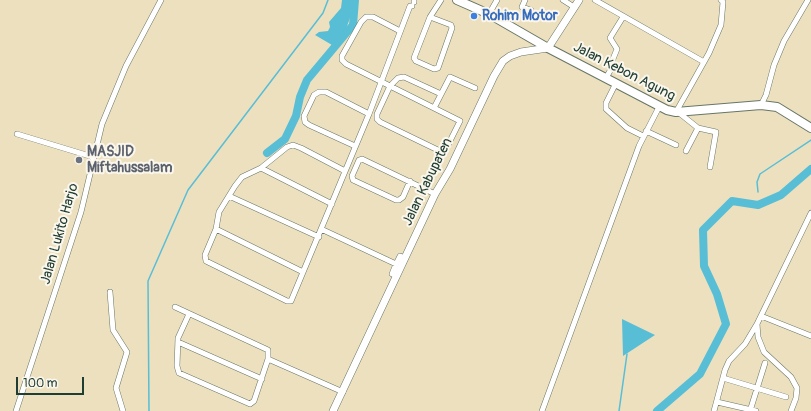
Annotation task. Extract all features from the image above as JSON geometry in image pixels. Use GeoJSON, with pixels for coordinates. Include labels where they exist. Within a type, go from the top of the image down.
{"type":"FeatureCollection","features":[{"type":"Feature","properties":{"kind":"main road","name":"Jalan Kebon Agung"},"geometry":{"type":"LineString","coordinates":[[457,0],[471,2],[548,48],[659,107],[677,112],[761,105],[777,107],[811,128]]}},
{"type":"Feature","properties":{"kind":"main road"},"geometry":{"type":"LineString","coordinates":[[548,48],[579,0]]}},
{"type":"Feature","properties":{"kind":"main road","name":"Jalan Kabupaten"},"geometry":{"type":"LineString","coordinates":[[333,411],[435,194],[450,169],[486,92],[503,61],[521,52],[548,48]]}},
{"type":"Feature","properties":{"kind":"street","name":"Jalan Lukito Harjo"},"geometry":{"type":"LineString","coordinates":[[16,411],[81,212],[102,124],[126,66],[162,0]]}},
{"type":"Feature","properties":{"kind":"street"},"geometry":{"type":"LineString","coordinates":[[430,17],[451,25],[452,28],[438,68],[434,69],[416,61],[414,58],[430,17],[441,0]]}},
{"type":"Feature","properties":{"kind":"street"},"geometry":{"type":"LineString","coordinates":[[489,14],[497,0]]}},
{"type":"Feature","properties":{"kind":"street"},"geometry":{"type":"LineString","coordinates":[[525,0],[522,7],[531,10]]}},
{"type":"Feature","properties":{"kind":"street"},"geometry":{"type":"LineString","coordinates":[[563,0],[574,7]]}},
{"type":"Feature","properties":{"kind":"street"},"geometry":{"type":"LineString","coordinates":[[595,0],[622,17],[704,62]]}},
{"type":"Feature","properties":{"kind":"street"},"geometry":{"type":"LineString","coordinates":[[710,167],[716,132],[698,128],[677,112],[704,62],[721,25],[723,2],[721,0]]}},
{"type":"Feature","properties":{"kind":"street"},"geometry":{"type":"LineString","coordinates":[[761,105],[784,41],[808,0]]}},
{"type":"Feature","properties":{"kind":"street"},"geometry":{"type":"LineString","coordinates":[[345,171],[293,145],[287,147],[261,168],[242,177],[219,212],[216,229],[205,255],[206,262],[289,302],[295,295],[303,272],[319,237],[369,114],[410,6],[413,3]]}},
{"type":"Feature","properties":{"kind":"street"},"geometry":{"type":"LineString","coordinates":[[400,31],[373,18],[366,17],[361,22],[342,56],[342,60],[346,64],[381,80],[390,86],[435,106],[460,121],[444,153],[380,122],[377,119],[377,114],[390,86],[398,78],[404,77],[441,94]]}},
{"type":"Feature","properties":{"kind":"street"},"geometry":{"type":"LineString","coordinates":[[606,78],[612,69],[611,64],[617,49],[610,38],[622,17]]}},
{"type":"Feature","properties":{"kind":"street"},"geometry":{"type":"LineString","coordinates":[[435,106],[450,77],[475,88]]}},
{"type":"Feature","properties":{"kind":"street"},"geometry":{"type":"LineString","coordinates":[[616,83],[606,103],[606,109],[627,128],[643,136]]}},
{"type":"Feature","properties":{"kind":"street"},"geometry":{"type":"LineString","coordinates":[[355,146],[309,125],[305,122],[304,116],[314,94],[319,92],[326,92],[369,114]]}},
{"type":"Feature","properties":{"kind":"street"},"geometry":{"type":"LineString","coordinates":[[542,411],[643,136],[659,107]]}},
{"type":"Feature","properties":{"kind":"street"},"geometry":{"type":"LineString","coordinates":[[686,151],[698,128]]}},
{"type":"Feature","properties":{"kind":"street"},"geometry":{"type":"LineString","coordinates":[[646,131],[676,145]]}},
{"type":"Feature","properties":{"kind":"street"},"geometry":{"type":"LineString","coordinates":[[18,134],[93,157]]}},
{"type":"Feature","properties":{"kind":"street"},"geometry":{"type":"LineString","coordinates":[[410,181],[402,197],[399,200],[396,200],[354,180],[352,176],[359,160],[362,159],[410,181],[435,194]]}},
{"type":"Feature","properties":{"kind":"street"},"geometry":{"type":"LineString","coordinates":[[261,168],[332,204]]}},
{"type":"Feature","properties":{"kind":"street"},"geometry":{"type":"LineString","coordinates":[[229,196],[319,237]]}},
{"type":"Feature","properties":{"kind":"street"},"geometry":{"type":"LineString","coordinates":[[714,411],[725,370],[732,355],[745,344],[757,324],[811,213]]}},
{"type":"Feature","properties":{"kind":"street"},"geometry":{"type":"LineString","coordinates":[[216,229],[303,272]]}},
{"type":"Feature","properties":{"kind":"street"},"geometry":{"type":"LineString","coordinates":[[321,230],[396,264]]}},
{"type":"Feature","properties":{"kind":"street"},"geometry":{"type":"LineString","coordinates":[[397,276],[392,274],[396,264],[400,256],[405,258]]}},
{"type":"Feature","properties":{"kind":"street"},"geometry":{"type":"LineString","coordinates":[[110,292],[113,330],[127,352],[116,388],[123,411]]}},
{"type":"Feature","properties":{"kind":"street"},"geometry":{"type":"LineString","coordinates":[[175,307],[268,350],[268,359],[262,379],[254,401],[250,404],[246,404],[180,373],[176,366],[178,342],[180,334],[190,314]]}},
{"type":"Feature","properties":{"kind":"street"},"geometry":{"type":"LineString","coordinates":[[760,316],[811,336]]}},
{"type":"Feature","properties":{"kind":"street"},"geometry":{"type":"LineString","coordinates":[[757,324],[758,337],[764,352],[791,377],[797,388],[796,398],[790,411]]}},
{"type":"Feature","properties":{"kind":"street"},"geometry":{"type":"LineString","coordinates":[[178,342],[262,379]]}},
{"type":"Feature","properties":{"kind":"street"},"geometry":{"type":"LineString","coordinates":[[268,359],[342,392]]}},
{"type":"Feature","properties":{"kind":"street"},"geometry":{"type":"LineString","coordinates":[[717,402],[752,411],[757,387],[765,364]]}},
{"type":"Feature","properties":{"kind":"street"},"geometry":{"type":"LineString","coordinates":[[723,378],[786,396]]}},
{"type":"Feature","properties":{"kind":"water"},"geometry":{"type":"Polygon","coordinates":[[[342,0],[352,0],[350,18],[345,32],[332,45],[315,35],[319,32],[328,31],[330,27],[329,22],[341,8],[342,0]]]}},
{"type":"Feature","properties":{"kind":"water"},"geometry":{"type":"Polygon","coordinates":[[[622,319],[655,335],[623,356],[622,319]]]}},
{"type":"Feature","properties":{"kind":"waterway"},"geometry":{"type":"LineString","coordinates":[[149,411],[148,281],[188,190],[323,13],[328,0]]}},
{"type":"Feature","properties":{"kind":"waterway"},"geometry":{"type":"LineString","coordinates":[[267,153],[285,139],[296,116],[300,97],[307,80],[353,25],[355,0]]}},
{"type":"Feature","properties":{"kind":"waterway"},"geometry":{"type":"LineString","coordinates":[[758,192],[757,182],[760,174],[811,140]]}},
{"type":"Feature","properties":{"kind":"waterway"},"geometry":{"type":"LineString","coordinates":[[657,411],[700,374],[726,324],[717,294],[704,266],[703,230],[732,201],[758,205],[781,195],[811,169]]}},
{"type":"Feature","properties":{"kind":"waterway"},"geometry":{"type":"LineString","coordinates":[[619,411],[627,354]]}},
{"type":"Feature","properties":{"kind":"place","name":"Rohim Motor"},"geometry":{"type":"Point","coordinates":[474,16]}},
{"type":"Feature","properties":{"kind":"place","name":"MASJID Miftahussalam"},"geometry":{"type":"Point","coordinates":[79,160]}}]}
